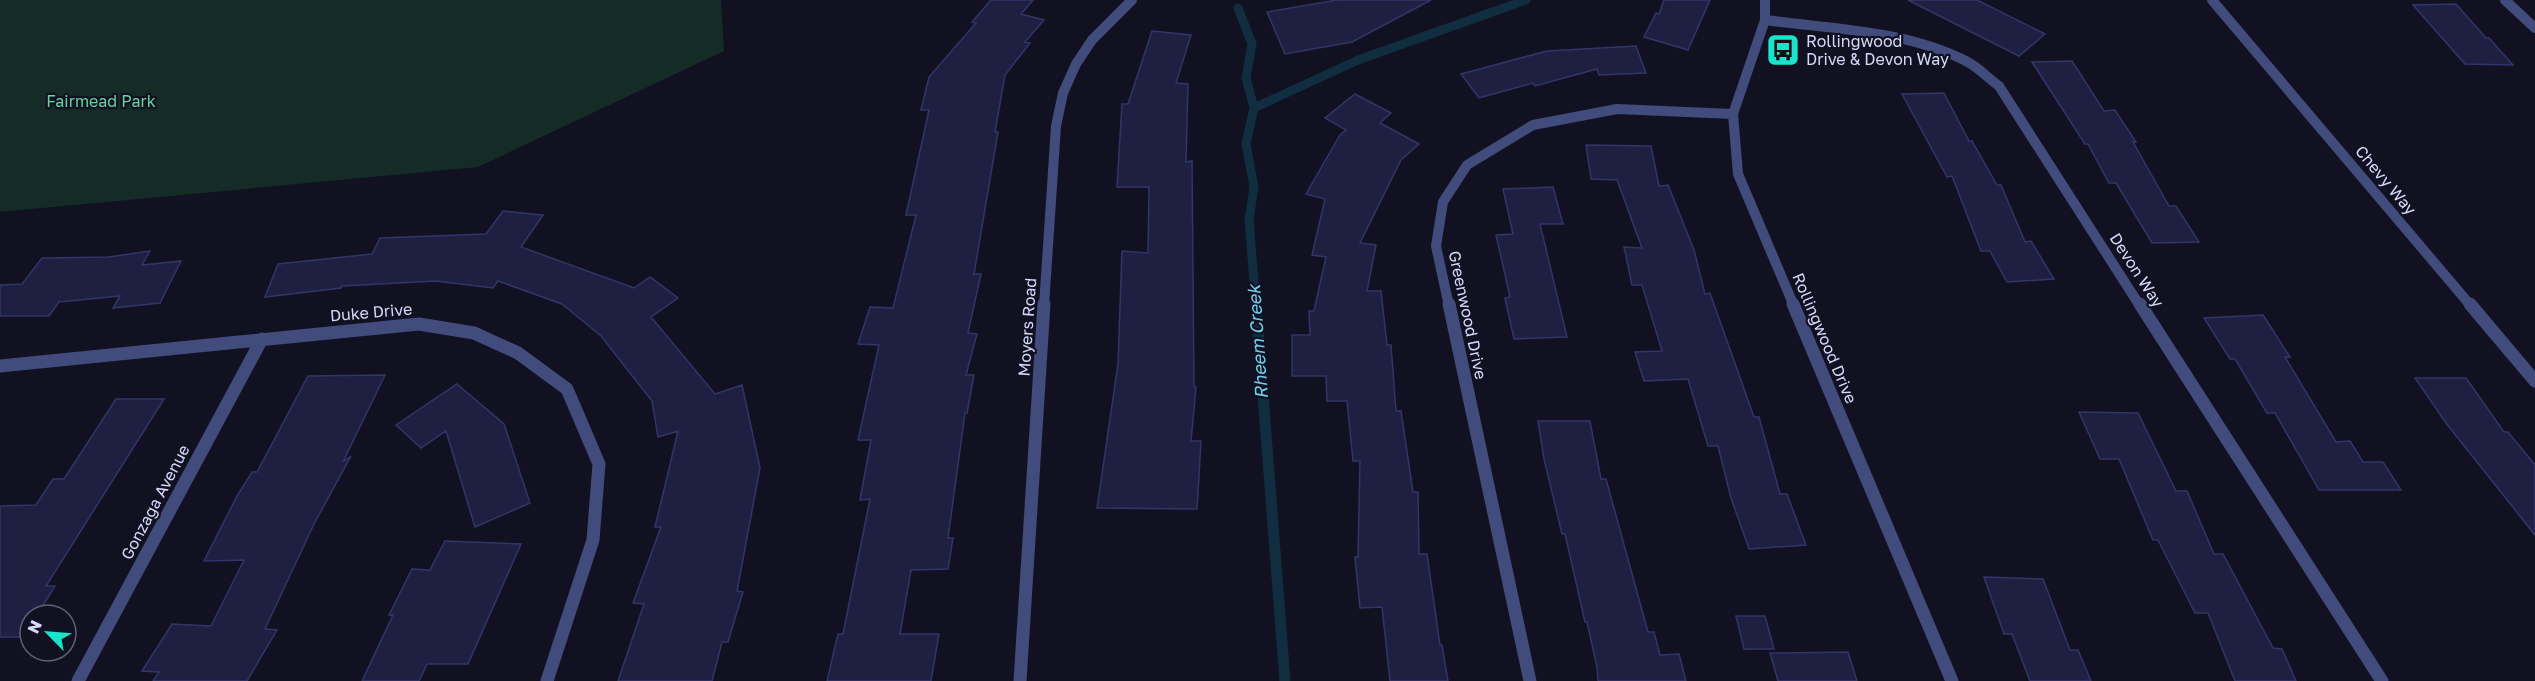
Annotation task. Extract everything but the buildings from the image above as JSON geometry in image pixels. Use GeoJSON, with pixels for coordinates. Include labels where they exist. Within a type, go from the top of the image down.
{"type":"FeatureCollection","features":[{"type":"Feature","properties":{"kind":"street","name":"Moyers Road"},"geometry":{"type":"LineString","coordinates":[[1020,681],[1056,126],[1064,89],[1086,49],[1115,14],[1132,0]]}},
{"type":"Feature","properties":{"kind":"street","name":"Rollingwood Drive"},"geometry":{"type":"LineString","coordinates":[[1764,0],[1765,20],[1733,114],[1738,174],[1952,681]]}},
{"type":"Feature","properties":{"kind":"street","name":"Chevy Way"},"geometry":{"type":"LineString","coordinates":[[2212,0],[2535,381]]}},
{"type":"Feature","properties":{"kind":"street"},"geometry":{"type":"LineString","coordinates":[[2505,0],[2535,28]]}},
{"type":"Feature","properties":{"kind":"street","name":"Devon Way"},"geometry":{"type":"LineString","coordinates":[[1765,20],[1889,37],[1929,46],[1968,62],[1999,86],[2382,681]]}},
{"type":"Feature","properties":{"kind":"street","name":"Greenwood Drive"},"geometry":{"type":"LineString","coordinates":[[1530,681],[1436,246],[1443,202],[1467,165],[1533,125],[1617,109],[1733,114]]}},
{"type":"Feature","properties":{"kind":"street","name":"Duke Drive"},"geometry":{"type":"LineString","coordinates":[[0,366],[419,324],[474,333],[518,353],[567,389],[599,464],[593,540],[547,681]]}},
{"type":"Feature","properties":{"kind":"street","name":"Gonzaga Avenue"},"geometry":{"type":"LineString","coordinates":[[78,681],[262,339]]}},
{"type":"Feature","properties":{"kind":"green space","name":"Fairmead Park"},"geometry":{"type":"Polygon","coordinates":[[[0,0],[721,0],[724,51],[478,167],[0,212],[0,0]]]}},
{"type":"Feature","properties":{"kind":"waterway"},"geometry":{"type":"LineString","coordinates":[[1254,108],[1358,60],[1526,0]]}},
{"type":"Feature","properties":{"kind":"waterway","name":"Rheem Creek"},"geometry":{"type":"LineString","coordinates":[[1238,8],[1252,44],[1246,78],[1254,108]]}},
{"type":"Feature","properties":{"kind":"waterway","name":"Rheem Creek"},"geometry":{"type":"LineString","coordinates":[[1254,108],[1246,144],[1254,187],[1249,220],[1256,306]]}},
{"type":"Feature","properties":{"kind":"waterway","name":"Rheem Creek"},"geometry":{"type":"LineString","coordinates":[[1256,304],[1285,681]]}},
{"type":"Feature","properties":{"kind":"place","name":"Rollingwood Drive & Devon Way"},"geometry":{"type":"Point","coordinates":[1783,50]}}]}
